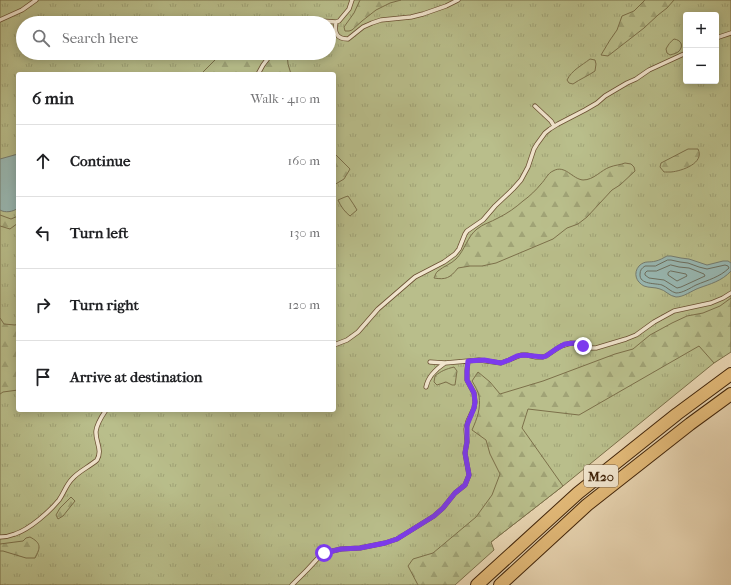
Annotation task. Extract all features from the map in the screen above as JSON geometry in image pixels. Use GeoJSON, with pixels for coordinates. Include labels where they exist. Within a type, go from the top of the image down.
{"type":"FeatureCollection","features":[{"type":"Feature","properties":{"kind":"highway","name":"M20"},"geometry":{"type":"LineString","coordinates":[[477,585],[578,493],[677,414],[731,374]]}},
{"type":"Feature","properties":{"kind":"highway","name":"M20"},"geometry":{"type":"LineString","coordinates":[[500,585],[587,505],[690,424],[731,394]]}},
{"type":"Feature","properties":{"kind":"lane"},"geometry":{"type":"LineString","coordinates":[[0,20],[22,10],[36,0]]}},
{"type":"Feature","properties":{"kind":"lane"},"geometry":{"type":"LineString","coordinates":[[336,22],[346,14],[352,0]]}},
{"type":"Feature","properties":{"kind":"lane"},"geometry":{"type":"LineString","coordinates":[[336,34],[341,38],[348,39],[372,23],[381,20],[411,17],[423,14],[442,8],[458,0]]}},
{"type":"Feature","properties":{"kind":"lane"},"geometry":{"type":"LineString","coordinates":[[719,37],[731,33]]}},
{"type":"Feature","properties":{"kind":"lane"},"geometry":{"type":"LineString","coordinates":[[336,344],[347,340],[358,332],[381,306],[415,277],[444,262],[455,254],[467,231],[483,220],[495,206],[517,186],[528,168],[534,149],[545,133],[554,126],[585,110],[605,96],[649,70],[683,54]]}},
{"type":"Feature","properties":{"kind":"lane"},"geometry":{"type":"LineString","coordinates":[[259,72],[267,60]]}},
{"type":"Feature","properties":{"kind":"lane"},"geometry":{"type":"LineString","coordinates":[[535,106],[551,121],[554,126]]}},
{"type":"Feature","properties":{"kind":"lane"},"geometry":{"type":"LineString","coordinates":[[430,362],[445,363],[484,360],[501,363],[517,356],[524,355],[543,357],[561,346],[571,343],[579,344],[588,348],[596,348],[636,335],[654,322],[674,311],[711,303],[731,293]]}},
{"type":"Feature","properties":{"kind":"lane"},"geometry":{"type":"LineString","coordinates":[[292,585],[304,574],[319,556],[324,553],[341,549],[360,548],[397,539],[434,516],[443,508],[455,493],[465,485],[469,475],[465,453],[467,442],[467,425],[475,402],[474,393],[467,380],[468,361]]}},
{"type":"Feature","properties":{"kind":"lane"},"geometry":{"type":"LineString","coordinates":[[426,387],[429,378],[445,363]]}},
{"type":"Feature","properties":{"kind":"lane"},"geometry":{"type":"LineString","coordinates":[[0,537],[17,534],[47,513],[59,500],[72,479],[99,458],[100,452],[96,429],[105,412]]}},
{"type":"Feature","properties":{"kind":"green space"},"geometry":{"type":"Polygon","coordinates":[[[0,0],[731,0],[731,348],[563,486],[491,542],[441,585],[0,585],[0,0]]]}},
{"type":"Feature","properties":{"kind":"green space"},"geometry":{"type":"Polygon","coordinates":[[[360,0],[401,0],[390,3],[376,10],[352,30],[345,31],[344,27],[354,13],[360,0]]]}},
{"type":"Feature","properties":{"kind":"green space"},"geometry":{"type":"Polygon","coordinates":[[[645,0],[674,0],[644,28],[608,56],[601,55],[617,30],[622,16],[634,11],[645,0]]]}},
{"type":"Feature","properties":{"kind":"green space"},"geometry":{"type":"Polygon","coordinates":[[[674,39],[680,42],[681,48],[675,54],[670,55],[667,53],[666,49],[674,39]]]}},
{"type":"Feature","properties":{"kind":"green space"},"geometry":{"type":"Polygon","coordinates":[[[590,59],[595,60],[595,71],[573,84],[569,83],[567,80],[571,73],[590,59]]]}},
{"type":"Feature","properties":{"kind":"green space"},"geometry":{"type":"Polygon","coordinates":[[[215,60],[288,60],[290,72],[203,72],[215,60]]]}},
{"type":"Feature","properties":{"kind":"green space"},"geometry":{"type":"Polygon","coordinates":[[[688,149],[698,149],[699,154],[698,158],[691,165],[681,170],[671,172],[664,172],[660,167],[661,163],[688,149]]]}},
{"type":"Feature","properties":{"kind":"green space"},"geometry":{"type":"Polygon","coordinates":[[[336,155],[350,169],[344,179],[336,184],[336,155]]]}},
{"type":"Feature","properties":{"kind":"green space"},"geometry":{"type":"Polygon","coordinates":[[[625,163],[631,164],[635,171],[620,185],[612,190],[587,217],[578,224],[567,228],[553,239],[496,263],[458,268],[448,278],[434,278],[437,272],[456,259],[477,229],[517,206],[535,191],[551,172],[561,169],[579,179],[587,180],[607,168],[625,163]]]}},
{"type":"Feature","properties":{"kind":"green space"},"geometry":{"type":"Polygon","coordinates":[[[348,196],[357,210],[350,216],[340,205],[338,200],[348,196]]]}},
{"type":"Feature","properties":{"kind":"green space"},"geometry":{"type":"Polygon","coordinates":[[[0,215],[11,219],[16,217],[16,224],[10,229],[0,226],[0,215]]]}},
{"type":"Feature","properties":{"kind":"green space"},"geometry":{"type":"Polygon","coordinates":[[[731,298],[731,352],[714,363],[699,346],[579,415],[528,409],[522,428],[563,486],[491,542],[494,550],[455,585],[418,585],[408,566],[413,559],[433,553],[476,517],[492,495],[500,474],[490,454],[486,440],[472,430],[478,413],[479,396],[472,381],[478,372],[490,382],[500,394],[543,381],[615,354],[633,349],[650,335],[672,323],[687,316],[703,313],[720,306],[731,298]]]}},
{"type":"Feature","properties":{"kind":"green space"},"geometry":{"type":"Polygon","coordinates":[[[0,318],[4,324],[16,325],[16,390],[3,392],[0,394],[0,318]]]}},
{"type":"Feature","properties":{"kind":"green space"},"geometry":{"type":"Polygon","coordinates":[[[454,367],[457,371],[455,385],[446,382],[437,385],[434,382],[437,374],[454,367]]]}},
{"type":"Feature","properties":{"kind":"green space"},"geometry":{"type":"Polygon","coordinates":[[[71,497],[75,501],[63,516],[58,519],[56,515],[60,508],[71,497]]]}},
{"type":"Feature","properties":{"kind":"green space"},"geometry":{"type":"Polygon","coordinates":[[[30,537],[38,543],[39,546],[35,558],[26,558],[0,551],[0,544],[23,541],[30,537]]]}},
{"type":"Feature","properties":{"kind":"water"},"geometry":{"type":"Polygon","coordinates":[[[16,155],[16,209],[7,212],[0,210],[0,159],[16,155]]]}},
{"type":"Feature","properties":{"kind":"water"},"geometry":{"type":"Polygon","coordinates":[[[667,256],[689,259],[707,265],[728,261],[731,263],[731,271],[716,282],[679,297],[658,288],[644,286],[637,280],[636,272],[639,266],[645,262],[654,262],[667,256]]]}},
{"type":"Feature","properties":{"kind":"route"},"geometry":{"type":"LineString","coordinates":[[324,553],[341,549],[360,548],[397,539],[434,516],[443,508],[449,499],[465,485],[469,475],[465,453],[467,442],[466,429],[475,405],[475,396],[467,380],[468,361],[484,360],[501,363],[521,355],[539,358],[543,357],[565,344],[575,343],[583,346]]}}]}
